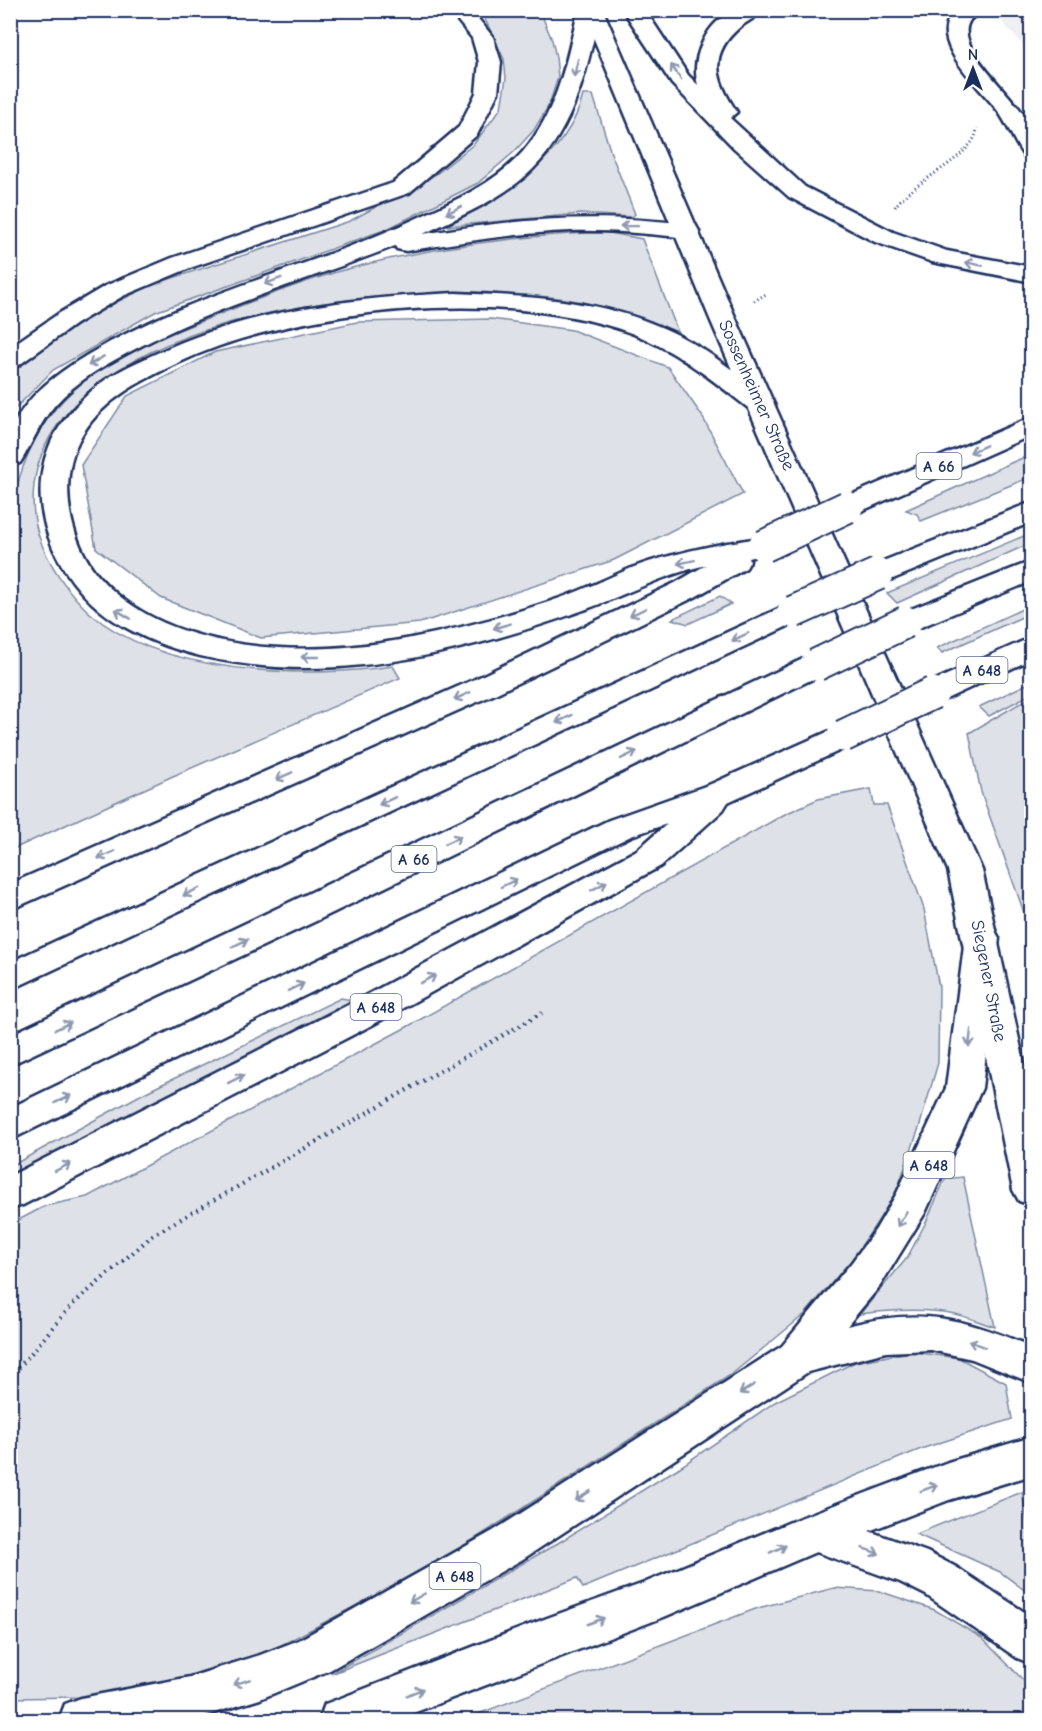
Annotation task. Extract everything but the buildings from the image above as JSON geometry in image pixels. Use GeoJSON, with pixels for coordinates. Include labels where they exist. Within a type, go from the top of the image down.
{"type":"FeatureCollection","features":[{"type":"Feature","properties":{"kind":"main road"},"geometry":{"type":"LineString","coordinates":[[10,359],[67,319],[114,291],[181,263],[401,188],[470,130],[487,93],[490,62],[482,37],[459,10]]}},
{"type":"Feature","properties":{"kind":"main road"},"geometry":{"type":"LineString","coordinates":[[10,457],[24,432],[51,394],[87,366],[143,333],[276,279],[364,251],[420,227],[485,194],[530,158],[556,122],[573,81],[590,10]]}},
{"type":"Feature","properties":{"kind":"main road","name":"Sossenheimer Straße"},"geometry":{"type":"LineString","coordinates":[[590,10],[924,779]]}},
{"type":"Feature","properties":{"kind":"main road"},"geometry":{"type":"LineString","coordinates":[[633,10],[642,20],[680,79],[742,143],[797,192],[884,237],[941,257],[1032,275]]}},
{"type":"Feature","properties":{"kind":"main road"},"geometry":{"type":"LineString","coordinates":[[752,10],[730,24],[718,35],[710,47],[706,80],[714,99],[797,192]]}},
{"type":"Feature","properties":{"kind":"main road"},"geometry":{"type":"LineString","coordinates":[[970,10],[959,19],[957,37],[963,56],[1009,110],[1032,151]]}},
{"type":"Feature","properties":{"kind":"main road"},"geometry":{"type":"LineString","coordinates":[[364,251],[490,231],[555,225],[639,226],[687,231]]}},
{"type":"Feature","properties":{"kind":"main road"},"geometry":{"type":"LineString","coordinates":[[761,405],[702,360],[667,339],[636,326],[578,311],[525,304],[474,302],[353,306],[288,318],[222,335],[167,356],[111,388],[72,429],[56,469],[54,499],[61,540],[79,571],[112,607],[148,628],[200,646],[258,657],[346,657],[433,643],[498,627],[571,604],[669,565],[764,546]]}},
{"type":"Feature","properties":{"kind":"main road","name":"A 66"},"geometry":{"type":"LineString","coordinates":[[10,898],[484,687],[685,590],[764,546],[1032,425]]}},
{"type":"Feature","properties":{"kind":"main road"},"geometry":{"type":"LineString","coordinates":[[10,977],[794,612],[878,574],[1032,511]]}},
{"type":"Feature","properties":{"kind":"main road","name":"A 66"},"geometry":{"type":"LineString","coordinates":[[10,1051],[906,622],[1032,570]]}},
{"type":"Feature","properties":{"kind":"main road","name":"A 648"},"geometry":{"type":"LineString","coordinates":[[10,1125],[620,828],[722,792],[1032,647]]}},
{"type":"Feature","properties":{"kind":"main road","name":"Siegener Straße"},"geometry":{"type":"LineString","coordinates":[[924,779],[965,870],[982,938],[1000,1039],[1032,1190]]}},
{"type":"Feature","properties":{"kind":"main road","name":"A 648"},"geometry":{"type":"LineString","coordinates":[[10,1194],[360,1015],[649,858],[722,792]]}},
{"type":"Feature","properties":{"kind":"main road","name":"A 648"},"geometry":{"type":"LineString","coordinates":[[796,1358],[866,1274],[889,1240],[912,1202],[964,1088],[982,938]]}},
{"type":"Feature","properties":{"kind":"main road","name":"A 648"},"geometry":{"type":"LineString","coordinates":[[81,1720],[190,1699],[260,1677],[314,1655],[508,1545],[796,1358],[848,1341],[892,1332],[937,1332],[975,1342],[1032,1366]]}},
{"type":"Feature","properties":{"kind":"main road"},"geometry":{"type":"LineString","coordinates":[[341,1720],[547,1639],[649,1602],[815,1532],[948,1480],[1032,1456]]}},
{"type":"Feature","properties":{"kind":"main road"},"geometry":{"type":"LineString","coordinates":[[815,1532],[921,1571],[968,1597],[1032,1643]]}},
{"type":"Feature","properties":{"kind":"path"},"geometry":{"type":"LineString","coordinates":[[894,207],[909,189],[975,142],[979,132],[976,122]]}},
{"type":"Feature","properties":{"kind":"path"},"geometry":{"type":"LineString","coordinates":[[10,1378],[72,1305],[153,1235],[542,1013]]}},
{"type":"Feature","properties":{"kind":"shaded area"},"geometry":{"type":"Polygon","coordinates":[[[481,11],[540,11],[552,40],[558,77],[549,105],[534,130],[514,152],[478,183],[387,229],[155,312],[53,370],[11,413],[11,372],[96,312],[154,284],[350,221],[436,174],[474,144],[501,108],[506,78],[504,59],[481,11]]]}},
{"type":"Feature","properties":{"kind":"shaded area"},"geometry":{"type":"Polygon","coordinates":[[[992,11],[1031,11],[1031,54],[992,11]]]}},
{"type":"Feature","properties":{"kind":"shaded area"},"geometry":{"type":"Polygon","coordinates":[[[583,95],[593,95],[611,153],[635,214],[632,217],[580,214],[447,226],[509,189],[547,157],[563,138],[575,118],[583,95]]]}},
{"type":"Feature","properties":{"kind":"shaded area"},"geometry":{"type":"Polygon","coordinates":[[[605,232],[642,239],[678,332],[589,303],[558,298],[500,294],[433,294],[361,299],[288,309],[217,326],[153,351],[98,384],[57,426],[37,469],[33,499],[34,515],[42,545],[51,563],[69,590],[90,613],[120,634],[155,649],[194,660],[235,668],[277,671],[318,672],[393,666],[400,678],[173,776],[11,850],[11,511],[22,470],[33,444],[47,419],[71,392],[88,378],[126,354],[187,327],[323,276],[438,249],[538,236],[605,232]]]}},
{"type":"Feature","properties":{"kind":"shaded area"},"geometry":{"type":"Polygon","coordinates":[[[491,319],[572,330],[668,367],[702,416],[743,494],[614,560],[420,623],[261,638],[161,598],[96,548],[81,465],[127,396],[215,352],[357,322],[491,319]]]}},
{"type":"Feature","properties":{"kind":"shaded area"},"geometry":{"type":"Polygon","coordinates":[[[1031,454],[1031,477],[921,521],[917,514],[906,510],[1031,454]]]}},
{"type":"Feature","properties":{"kind":"shaded area"},"geometry":{"type":"Polygon","coordinates":[[[1031,533],[1031,543],[897,603],[887,593],[1031,533]]]}},
{"type":"Feature","properties":{"kind":"shaded area"},"geometry":{"type":"Polygon","coordinates":[[[720,596],[731,604],[688,624],[672,619],[720,596]]]}},
{"type":"Feature","properties":{"kind":"shaded area"},"geometry":{"type":"Polygon","coordinates":[[[1031,605],[1031,613],[942,653],[937,648],[1031,605]]]}},
{"type":"Feature","properties":{"kind":"shaded area"},"geometry":{"type":"Polygon","coordinates":[[[1031,682],[1031,694],[989,716],[979,707],[1031,682]]]}},
{"type":"Feature","properties":{"kind":"shaded area"},"geometry":{"type":"Polygon","coordinates":[[[1031,697],[1031,932],[981,792],[969,733],[1031,697]]]}},
{"type":"Feature","properties":{"kind":"shaded area"},"geometry":{"type":"Polygon","coordinates":[[[871,789],[874,805],[887,805],[924,909],[939,987],[938,1063],[919,1128],[895,1195],[855,1256],[805,1314],[732,1374],[437,1563],[257,1658],[172,1683],[82,1697],[11,1698],[11,1224],[45,1206],[87,1197],[405,1028],[785,814],[818,799],[871,789]]]}},
{"type":"Feature","properties":{"kind":"shaded area"},"geometry":{"type":"Polygon","coordinates":[[[341,998],[352,1000],[11,1178],[11,1166],[144,1093],[341,998]]]}},
{"type":"Feature","properties":{"kind":"shaded area"},"geometry":{"type":"Polygon","coordinates":[[[963,1177],[995,1327],[955,1314],[931,1311],[860,1314],[907,1258],[945,1179],[963,1177]]]}},
{"type":"Feature","properties":{"kind":"shaded area"},"geometry":{"type":"Polygon","coordinates":[[[911,1352],[959,1358],[1006,1383],[1012,1419],[921,1449],[583,1588],[577,1578],[331,1674],[558,1543],[683,1465],[775,1402],[855,1362],[911,1352]]]}},
{"type":"Feature","properties":{"kind":"shaded area"},"geometry":{"type":"Polygon","coordinates":[[[1022,1492],[1031,1542],[1031,1595],[1000,1572],[916,1534],[1022,1492]]]}},
{"type":"Feature","properties":{"kind":"shaded area"},"geometry":{"type":"Polygon","coordinates":[[[834,1588],[879,1591],[935,1610],[982,1638],[1031,1688],[1031,1720],[462,1720],[758,1608],[834,1588]]]}}]}
